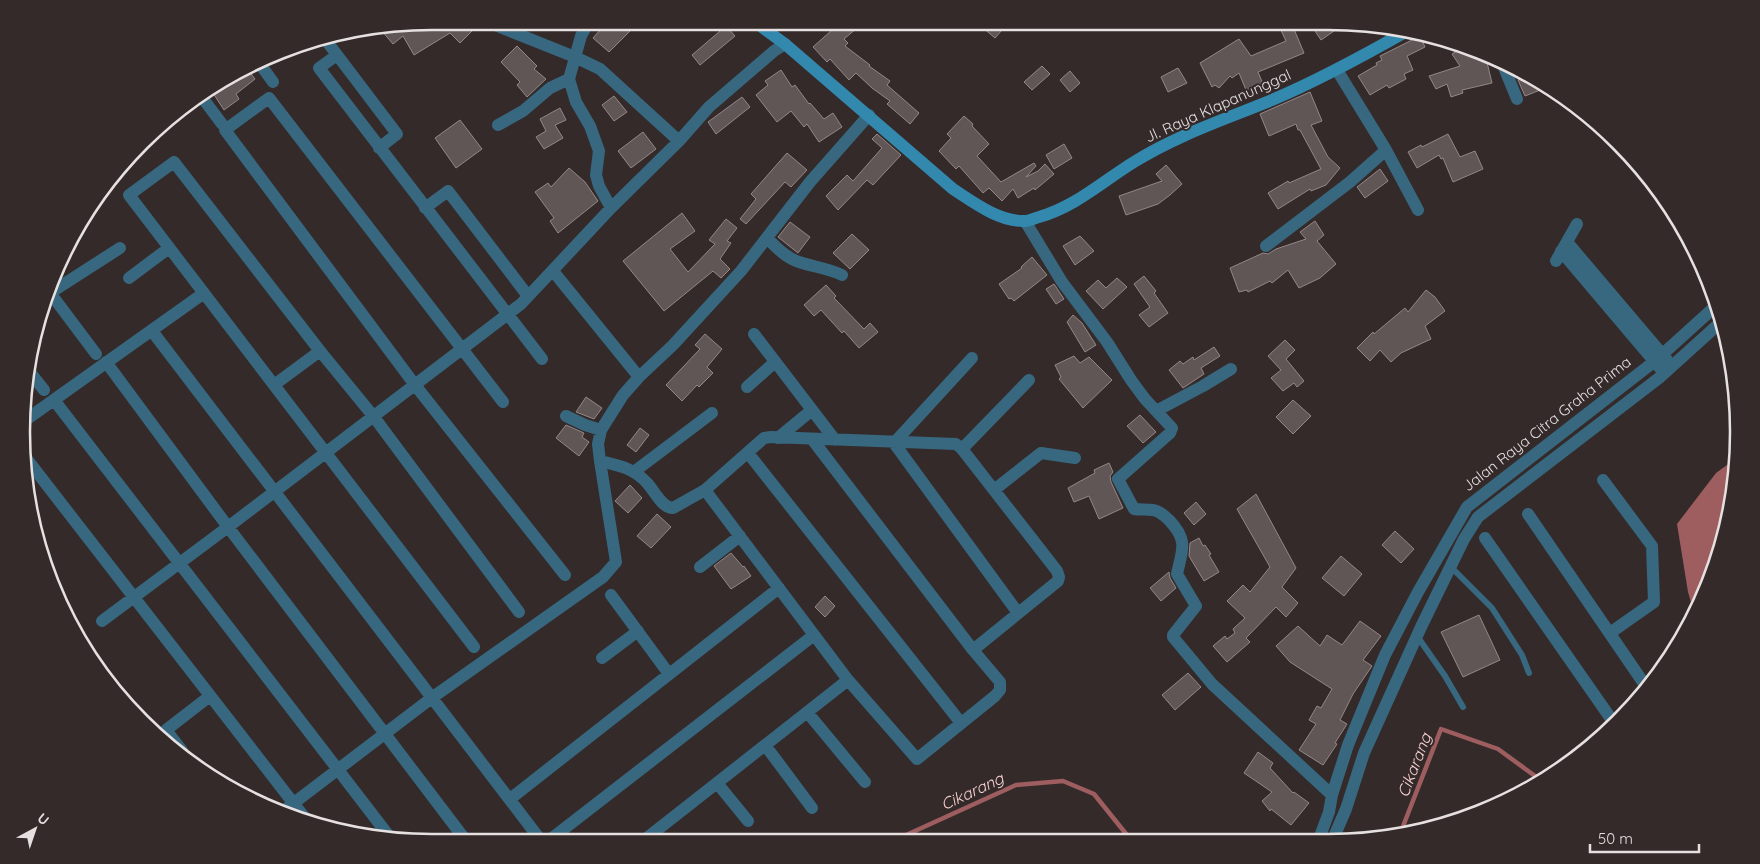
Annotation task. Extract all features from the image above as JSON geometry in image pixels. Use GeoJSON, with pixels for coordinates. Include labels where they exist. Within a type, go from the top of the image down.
{"type":"FeatureCollection","features":[{"type":"Feature","properties":{"kind":"street"},"geometry":{"type":"LineString","coordinates":[[508,30],[575,57],[600,70],[679,141]]}},
{"type":"Feature","properties":{"kind":"street"},"geometry":{"type":"LineString","coordinates":[[584,30],[569,79],[576,102],[590,126],[599,151],[596,175],[599,186],[611,208]]}},
{"type":"Feature","properties":{"kind":"street","name":"Jl. Raya Klapanunggal"},"geometry":{"type":"LineString","coordinates":[[766,30],[785,44],[953,189],[980,208],[1008,218],[1025,221],[1052,214],[1078,200],[1135,161],[1191,132],[1338,70],[1398,36]]}},
{"type":"Feature","properties":{"kind":"street"},"geometry":{"type":"LineString","coordinates":[[329,44],[397,134],[379,148]]}},
{"type":"Feature","properties":{"kind":"street"},"geometry":{"type":"LineString","coordinates":[[102,621],[521,304],[611,208],[679,141],[709,107],[774,51],[785,44]]}},
{"type":"Feature","properties":{"kind":"street"},"geometry":{"type":"LineString","coordinates":[[337,55],[319,68],[542,359]]}},
{"type":"Feature","properties":{"kind":"street"},"geometry":{"type":"LineString","coordinates":[[262,68],[272,82]]}},
{"type":"Feature","properties":{"kind":"street"},"geometry":{"type":"LineString","coordinates":[[1338,70],[1386,150],[1418,210]]}},
{"type":"Feature","properties":{"kind":"street"},"geometry":{"type":"LineString","coordinates":[[1505,71],[1517,100]]}},
{"type":"Feature","properties":{"kind":"street"},"geometry":{"type":"LineString","coordinates":[[498,126],[530,106],[550,88],[569,79]]}},
{"type":"Feature","properties":{"kind":"street"},"geometry":{"type":"LineString","coordinates":[[503,402],[461,350],[269,98],[225,130],[415,384],[565,575]]}},
{"type":"Feature","properties":{"kind":"street"},"geometry":{"type":"LineString","coordinates":[[205,101],[222,124]]}},
{"type":"Feature","properties":{"kind":"street"},"geometry":{"type":"LineString","coordinates":[[288,807],[433,697],[603,577],[610,570],[616,562],[598,444],[601,430],[617,404],[639,377],[673,345],[741,270],[810,182],[868,115]]}},
{"type":"Feature","properties":{"kind":"street"},"geometry":{"type":"LineString","coordinates":[[1266,246],[1342,188],[1386,150]]}},
{"type":"Feature","properties":{"kind":"street"},"geometry":{"type":"LineString","coordinates":[[474,647],[128,195],[174,162],[320,351],[374,417],[519,612]]}},
{"type":"Feature","properties":{"kind":"street"},"geometry":{"type":"LineString","coordinates":[[425,208],[448,191],[528,296]]}},
{"type":"Feature","properties":{"kind":"street"},"geometry":{"type":"LineString","coordinates":[[1025,221],[1062,282],[1107,342],[1131,380],[1156,411],[1172,427],[1118,479],[1134,509],[1154,510],[1165,516],[1176,528],[1183,541],[1177,574],[1196,606],[1173,637],[1212,684],[1332,795]]}},
{"type":"Feature","properties":{"kind":"street"},"geometry":{"type":"LineString","coordinates":[[1577,224],[1561,251],[1669,370]]}},
{"type":"Feature","properties":{"kind":"street"},"geometry":{"type":"LineString","coordinates":[[767,238],[780,251],[797,262],[830,269],[842,275]]}},
{"type":"Feature","properties":{"kind":"street"},"geometry":{"type":"LineString","coordinates":[[58,286],[120,248]]}},
{"type":"Feature","properties":{"kind":"street"},"geometry":{"type":"LineString","coordinates":[[129,278],[169,248]]}},
{"type":"Feature","properties":{"kind":"street"},"geometry":{"type":"LineString","coordinates":[[553,271],[639,377]]}},
{"type":"Feature","properties":{"kind":"street"},"geometry":{"type":"LineString","coordinates":[[31,416],[54,400],[101,358],[152,331],[204,293]]}},
{"type":"Feature","properties":{"kind":"street"},"geometry":{"type":"LineString","coordinates":[[53,297],[461,834]]}},
{"type":"Feature","properties":{"kind":"street","name":"Jalan Raya Citra Graha Prima"},"geometry":{"type":"LineString","coordinates":[[1321,834],[1348,745],[1385,656],[1418,592],[1467,507],[1659,358],[1711,310]]}},
{"type":"Feature","properties":{"kind":"street","name":"Jalan Raya Citra Graha Prima"},"geometry":{"type":"LineString","coordinates":[[1335,834],[1346,809],[1364,753],[1417,636],[1464,540],[1478,517],[1669,370],[1716,327]]}},
{"type":"Feature","properties":{"kind":"street"},"geometry":{"type":"LineString","coordinates":[[152,331],[536,834]]}},
{"type":"Feature","properties":{"kind":"street"},"geometry":{"type":"LineString","coordinates":[[754,334],[836,440]]}},
{"type":"Feature","properties":{"kind":"street"},"geometry":{"type":"LineString","coordinates":[[274,385],[320,351]]}},
{"type":"Feature","properties":{"kind":"street"},"geometry":{"type":"LineString","coordinates":[[894,443],[972,358]]}},
{"type":"Feature","properties":{"kind":"street"},"geometry":{"type":"LineString","coordinates":[[747,387],[776,362]]}},
{"type":"Feature","properties":{"kind":"street"},"geometry":{"type":"LineString","coordinates":[[1156,411],[1231,369]]}},
{"type":"Feature","properties":{"kind":"street"},"geometry":{"type":"LineString","coordinates":[[33,378],[44,390]]}},
{"type":"Feature","properties":{"kind":"street"},"geometry":{"type":"LineString","coordinates":[[962,449],[1029,380]]}},
{"type":"Feature","properties":{"kind":"street"},"geometry":{"type":"LineString","coordinates":[[54,400],[385,831]]}},
{"type":"Feature","properties":{"kind":"street"},"geometry":{"type":"LineString","coordinates":[[778,438],[812,410]]}},
{"type":"Feature","properties":{"kind":"street"},"geometry":{"type":"LineString","coordinates":[[635,472],[712,413]]}},
{"type":"Feature","properties":{"kind":"street"},"geometry":{"type":"LineString","coordinates":[[566,416],[601,430]]}},
{"type":"Feature","properties":{"kind":"street"},"geometry":{"type":"LineString","coordinates":[[600,461],[635,472],[669,508],[678,506],[705,490],[764,438],[956,444],[962,449],[1059,574],[1058,581],[973,650]]}},
{"type":"Feature","properties":{"kind":"street"},"geometry":{"type":"LineString","coordinates":[[705,490],[848,680],[917,759],[995,696],[1000,690],[1000,682],[973,650],[812,439]]}},
{"type":"Feature","properties":{"kind":"street"},"geometry":{"type":"LineString","coordinates":[[894,443],[1018,613]]}},
{"type":"Feature","properties":{"kind":"street"},"geometry":{"type":"LineString","coordinates":[[748,453],[962,723]]}},
{"type":"Feature","properties":{"kind":"street"},"geometry":{"type":"LineString","coordinates":[[994,490],[1041,453],[1076,458]]}},
{"type":"Feature","properties":{"kind":"street"},"geometry":{"type":"LineString","coordinates":[[32,465],[301,812]]}},
{"type":"Feature","properties":{"kind":"street"},"geometry":{"type":"LineString","coordinates":[[1603,480],[1652,546],[1654,602],[1610,634]]}},
{"type":"Feature","properties":{"kind":"street"},"geometry":{"type":"LineString","coordinates":[[1528,514],[1643,682]]}},
{"type":"Feature","properties":{"kind":"street"},"geometry":{"type":"LineString","coordinates":[[700,567],[740,536]]}},
{"type":"Feature","properties":{"kind":"street"},"geometry":{"type":"LineString","coordinates":[[1485,538],[1610,718]]}},
{"type":"Feature","properties":{"kind":"street"},"geometry":{"type":"LineString","coordinates":[[510,799],[779,588]]}},
{"type":"Feature","properties":{"kind":"street"},"geometry":{"type":"LineString","coordinates":[[1418,592],[1435,600]]}},
{"type":"Feature","properties":{"kind":"street"},"geometry":{"type":"LineString","coordinates":[[611,595],[669,674]]}},
{"type":"Feature","properties":{"kind":"street"},"geometry":{"type":"LineString","coordinates":[[602,658],[638,631]]}},
{"type":"Feature","properties":{"kind":"street"},"geometry":{"type":"LineString","coordinates":[[557,834],[814,635]]}},
{"type":"Feature","properties":{"kind":"street"},"geometry":{"type":"LineString","coordinates":[[652,834],[848,680]]}},
{"type":"Feature","properties":{"kind":"street"},"geometry":{"type":"LineString","coordinates":[[173,739],[166,730],[210,696]]}},
{"type":"Feature","properties":{"kind":"street"},"geometry":{"type":"LineString","coordinates":[[807,712],[865,782]]}},
{"type":"Feature","properties":{"kind":"street"},"geometry":{"type":"LineString","coordinates":[[765,746],[812,808]]}},
{"type":"Feature","properties":{"kind":"street"},"geometry":{"type":"LineString","coordinates":[[717,783],[748,821]]}},
{"type":"Feature","properties":{"kind":"lane"},"geometry":{"type":"LineString","coordinates":[[1451,567],[1492,608],[1522,655],[1529,673]]}},
{"type":"Feature","properties":{"kind":"lane"},"geometry":{"type":"LineString","coordinates":[[1417,636],[1445,676],[1463,707]]}},
{"type":"Feature","properties":{"kind":"shaded area"},"geometry":{"type":"Polygon","coordinates":[[[1729,464],[1727,484],[1716,536],[1709,561],[1692,604],[1677,524],[1716,473],[1729,464]]]}},
{"type":"Feature","properties":{"kind":"building"},"geometry":{"type":"Polygon","coordinates":[[[432,30],[472,31],[460,43],[450,33],[414,55],[403,36],[393,44],[383,33],[432,30]]]}},
{"type":"Feature","properties":{"kind":"building"},"geometry":{"type":"Polygon","coordinates":[[[600,30],[630,31],[609,52],[593,38],[600,30]]]}},
{"type":"Feature","properties":{"kind":"building"},"geometry":{"type":"Polygon","coordinates":[[[721,30],[730,30],[735,36],[700,65],[692,55],[721,30]]]}},
{"type":"Feature","properties":{"kind":"building"},"geometry":{"type":"Polygon","coordinates":[[[832,30],[855,30],[844,39],[848,43],[845,46],[890,81],[887,85],[919,113],[910,124],[887,104],[890,101],[856,73],[849,80],[830,59],[827,62],[813,47],[832,30]]]}},
{"type":"Feature","properties":{"kind":"building"},"geometry":{"type":"Polygon","coordinates":[[[986,30],[1002,30],[995,38],[986,30]]]}},
{"type":"Feature","properties":{"kind":"building"},"geometry":{"type":"Polygon","coordinates":[[[1281,30],[1294,30],[1304,53],[1258,72],[1263,84],[1246,90],[1239,73],[1232,78],[1230,76],[1219,88],[1215,85],[1212,87],[1200,63],[1239,39],[1251,56],[1286,41],[1281,30]]]}},
{"type":"Feature","properties":{"kind":"building"},"geometry":{"type":"Polygon","coordinates":[[[1316,30],[1335,30],[1321,40],[1315,31],[1316,30]]]}},
{"type":"Feature","properties":{"kind":"building"},"geometry":{"type":"Polygon","coordinates":[[[1413,40],[1423,42],[1425,47],[1407,56],[1413,70],[1404,74],[1406,79],[1389,88],[1387,85],[1370,95],[1358,76],[1377,65],[1376,63],[1382,60],[1380,56],[1413,40]]]}},
{"type":"Feature","properties":{"kind":"building"},"geometry":{"type":"Polygon","coordinates":[[[517,46],[537,66],[534,69],[546,79],[527,97],[517,85],[520,82],[501,62],[517,46]]]}},
{"type":"Feature","properties":{"kind":"building"},"geometry":{"type":"Polygon","coordinates":[[[1457,51],[1487,63],[1492,83],[1462,90],[1463,93],[1451,97],[1447,84],[1436,89],[1429,76],[1460,66],[1452,54],[1457,51]]]}},
{"type":"Feature","properties":{"kind":"building"},"geometry":{"type":"Polygon","coordinates":[[[1042,66],[1050,74],[1032,90],[1024,82],[1042,66]]]}},
{"type":"Feature","properties":{"kind":"building"},"geometry":{"type":"Polygon","coordinates":[[[1178,68],[1187,83],[1168,92],[1161,77],[1178,68]]]}},
{"type":"Feature","properties":{"kind":"building"},"geometry":{"type":"Polygon","coordinates":[[[781,70],[792,87],[795,85],[809,104],[824,119],[833,113],[842,127],[819,142],[807,124],[804,127],[791,111],[777,122],[756,95],[768,85],[765,81],[781,70]]]}},
{"type":"Feature","properties":{"kind":"building"},"geometry":{"type":"Polygon","coordinates":[[[1070,71],[1080,83],[1070,92],[1060,80],[1070,71]]]}},
{"type":"Feature","properties":{"kind":"building"},"geometry":{"type":"Polygon","coordinates":[[[250,73],[255,79],[236,94],[239,99],[224,110],[214,95],[250,73]]]}},
{"type":"Feature","properties":{"kind":"building"},"geometry":{"type":"Polygon","coordinates":[[[1520,79],[1539,90],[1525,96],[1518,80],[1520,79]]]}},
{"type":"Feature","properties":{"kind":"building"},"geometry":{"type":"Polygon","coordinates":[[[1310,92],[1322,121],[1311,125],[1328,157],[1340,168],[1326,185],[1311,191],[1310,189],[1278,209],[1268,193],[1288,181],[1289,183],[1321,169],[1296,124],[1269,136],[1260,114],[1310,92]]]}},
{"type":"Feature","properties":{"kind":"building"},"geometry":{"type":"Polygon","coordinates":[[[614,96],[627,112],[614,121],[602,105],[614,96]]]}},
{"type":"Feature","properties":{"kind":"building"},"geometry":{"type":"Polygon","coordinates":[[[742,97],[750,107],[716,134],[708,122],[742,97]]]}},
{"type":"Feature","properties":{"kind":"building"},"geometry":{"type":"Polygon","coordinates":[[[560,108],[566,120],[555,125],[563,138],[544,149],[536,137],[546,131],[540,119],[560,108]]]}},
{"type":"Feature","properties":{"kind":"building"},"geometry":{"type":"Polygon","coordinates":[[[964,116],[989,144],[977,156],[1001,182],[1034,163],[1036,166],[1026,177],[1038,171],[1045,164],[1054,174],[1035,190],[1034,188],[1018,198],[1013,189],[1002,201],[989,188],[983,193],[959,166],[956,169],[939,151],[951,138],[947,134],[964,116]]]}},
{"type":"Feature","properties":{"kind":"building"},"geometry":{"type":"Polygon","coordinates":[[[460,120],[482,149],[456,168],[435,138],[460,120]]]}},
{"type":"Feature","properties":{"kind":"building"},"geometry":{"type":"Polygon","coordinates":[[[643,132],[656,149],[631,168],[618,151],[643,132]]]}},
{"type":"Feature","properties":{"kind":"building"},"geometry":{"type":"Polygon","coordinates":[[[877,134],[901,155],[873,185],[867,180],[838,210],[826,196],[847,175],[853,181],[882,148],[872,139],[877,134]]]}},
{"type":"Feature","properties":{"kind":"building"},"geometry":{"type":"Polygon","coordinates":[[[1448,134],[1460,157],[1475,151],[1483,169],[1453,182],[1443,158],[1441,159],[1439,155],[1417,168],[1408,152],[1448,134]]]}},
{"type":"Feature","properties":{"kind":"building"},"geometry":{"type":"Polygon","coordinates":[[[1064,144],[1072,158],[1054,169],[1046,155],[1064,144]]]}},
{"type":"Feature","properties":{"kind":"building"},"geometry":{"type":"Polygon","coordinates":[[[787,153],[807,170],[791,187],[785,182],[746,224],[740,219],[756,199],[751,194],[787,153]]]}},
{"type":"Feature","properties":{"kind":"building"},"geometry":{"type":"Polygon","coordinates":[[[1166,165],[1182,184],[1158,204],[1126,215],[1119,196],[1162,181],[1156,174],[1166,165]]]}},
{"type":"Feature","properties":{"kind":"building"},"geometry":{"type":"Polygon","coordinates":[[[569,168],[585,182],[598,201],[558,233],[550,221],[554,218],[535,192],[548,183],[551,187],[569,168]]]}},
{"type":"Feature","properties":{"kind":"building"},"geometry":{"type":"Polygon","coordinates":[[[1380,169],[1388,181],[1365,198],[1357,187],[1380,169]]]}},
{"type":"Feature","properties":{"kind":"building"},"geometry":{"type":"Polygon","coordinates":[[[682,213],[695,231],[670,249],[688,272],[715,244],[709,240],[726,219],[737,228],[727,241],[731,243],[720,259],[730,269],[721,278],[713,271],[664,311],[623,261],[682,213]]]}},
{"type":"Feature","properties":{"kind":"building"},"geometry":{"type":"Polygon","coordinates":[[[1315,221],[1324,235],[1317,241],[1336,264],[1320,278],[1299,288],[1288,270],[1272,283],[1270,281],[1248,292],[1247,290],[1239,292],[1230,268],[1263,253],[1268,254],[1276,249],[1306,239],[1300,232],[1315,221]]]}},
{"type":"Feature","properties":{"kind":"building"},"geometry":{"type":"Polygon","coordinates":[[[790,222],[810,237],[798,253],[778,237],[790,222]]]}},
{"type":"Feature","properties":{"kind":"building"},"geometry":{"type":"Polygon","coordinates":[[[852,234],[869,250],[850,269],[833,253],[852,234]]]}},
{"type":"Feature","properties":{"kind":"building"},"geometry":{"type":"Polygon","coordinates":[[[1080,236],[1094,251],[1075,265],[1063,246],[1080,236]]]}},
{"type":"Feature","properties":{"kind":"building"},"geometry":{"type":"Polygon","coordinates":[[[1032,257],[1047,275],[1014,301],[1011,298],[1009,299],[999,284],[1022,268],[1032,257]]]}},
{"type":"Feature","properties":{"kind":"building"},"geometry":{"type":"Polygon","coordinates":[[[1144,276],[1156,291],[1154,293],[1168,313],[1149,327],[1139,315],[1150,307],[1134,284],[1144,276]]]}},
{"type":"Feature","properties":{"kind":"building"},"geometry":{"type":"Polygon","coordinates":[[[1117,278],[1127,287],[1103,309],[1086,291],[1098,280],[1106,288],[1117,278]]]}},
{"type":"Feature","properties":{"kind":"building"},"geometry":{"type":"Polygon","coordinates":[[[1054,284],[1064,299],[1056,304],[1046,289],[1054,284]]]}},
{"type":"Feature","properties":{"kind":"building"},"geometry":{"type":"Polygon","coordinates":[[[826,285],[836,296],[834,298],[864,329],[870,323],[878,332],[859,348],[821,310],[814,316],[804,305],[826,285]]]}},
{"type":"Feature","properties":{"kind":"building"},"geometry":{"type":"Polygon","coordinates":[[[1426,290],[1435,297],[1445,311],[1425,326],[1431,339],[1401,353],[1391,362],[1380,350],[1370,361],[1357,348],[1373,332],[1374,334],[1405,308],[1408,312],[1426,290]]]}},
{"type":"Feature","properties":{"kind":"building"},"geometry":{"type":"Polygon","coordinates":[[[1073,315],[1082,323],[1096,345],[1085,352],[1067,322],[1073,315]]]}},
{"type":"Feature","properties":{"kind":"building"},"geometry":{"type":"Polygon","coordinates":[[[705,334],[722,349],[707,367],[713,373],[699,387],[697,385],[682,401],[666,385],[700,349],[695,345],[705,334]]]}},
{"type":"Feature","properties":{"kind":"building"},"geometry":{"type":"Polygon","coordinates":[[[1285,340],[1295,350],[1286,359],[1304,381],[1297,387],[1294,383],[1283,391],[1271,378],[1281,370],[1268,356],[1285,340]]]}},
{"type":"Feature","properties":{"kind":"building"},"geometry":{"type":"Polygon","coordinates":[[[1214,347],[1220,356],[1201,368],[1204,374],[1183,388],[1169,370],[1180,361],[1183,364],[1193,357],[1194,360],[1214,347]]]}},
{"type":"Feature","properties":{"kind":"building"},"geometry":{"type":"Polygon","coordinates":[[[1074,356],[1080,363],[1089,357],[1112,380],[1083,408],[1059,379],[1061,377],[1055,365],[1074,356]]]}},
{"type":"Feature","properties":{"kind":"building"},"geometry":{"type":"Polygon","coordinates":[[[586,397],[602,408],[594,419],[576,412],[586,397]]]}},
{"type":"Feature","properties":{"kind":"building"},"geometry":{"type":"Polygon","coordinates":[[[1293,400],[1311,416],[1293,434],[1276,417],[1293,400]]]}},
{"type":"Feature","properties":{"kind":"building"},"geometry":{"type":"Polygon","coordinates":[[[1140,415],[1156,432],[1143,443],[1127,426],[1140,415]]]}},
{"type":"Feature","properties":{"kind":"building"},"geometry":{"type":"Polygon","coordinates":[[[566,425],[584,433],[582,437],[589,442],[579,456],[556,438],[566,425]]]}},
{"type":"Feature","properties":{"kind":"building"},"geometry":{"type":"Polygon","coordinates":[[[640,428],[649,435],[636,452],[627,445],[640,428]]]}},
{"type":"Feature","properties":{"kind":"building"},"geometry":{"type":"Polygon","coordinates":[[[1109,463],[1113,472],[1110,476],[1111,482],[1123,508],[1099,519],[1089,496],[1074,502],[1068,488],[1095,473],[1094,470],[1109,463]]]}},
{"type":"Feature","properties":{"kind":"building"},"geometry":{"type":"Polygon","coordinates":[[[630,485],[642,498],[628,513],[615,501],[630,485]]]}},
{"type":"Feature","properties":{"kind":"building"},"geometry":{"type":"Polygon","coordinates":[[[1256,494],[1296,568],[1282,587],[1298,603],[1286,617],[1276,607],[1246,638],[1250,642],[1227,662],[1213,646],[1225,636],[1227,639],[1235,633],[1233,629],[1245,618],[1227,601],[1243,585],[1250,592],[1270,567],[1237,509],[1256,494]]]}},
{"type":"Feature","properties":{"kind":"building"},"geometry":{"type":"Polygon","coordinates":[[[1196,502],[1206,514],[1194,525],[1184,513],[1196,502]]]}},
{"type":"Feature","properties":{"kind":"building"},"geometry":{"type":"Polygon","coordinates":[[[657,514],[671,527],[651,548],[637,536],[657,514]]]}},
{"type":"Feature","properties":{"kind":"building"},"geometry":{"type":"Polygon","coordinates":[[[1395,531],[1414,549],[1401,563],[1382,545],[1395,531]]]}},
{"type":"Feature","properties":{"kind":"building"},"geometry":{"type":"Polygon","coordinates":[[[1199,538],[1203,546],[1205,545],[1211,554],[1209,555],[1219,572],[1204,581],[1189,556],[1190,543],[1199,538]]]}},
{"type":"Feature","properties":{"kind":"building"},"geometry":{"type":"Polygon","coordinates":[[[731,553],[751,576],[731,589],[714,566],[731,553]]]}},
{"type":"Feature","properties":{"kind":"building"},"geometry":{"type":"Polygon","coordinates":[[[1341,556],[1362,574],[1344,596],[1322,578],[1341,556]]]}},
{"type":"Feature","properties":{"kind":"building"},"geometry":{"type":"Polygon","coordinates":[[[1169,572],[1176,588],[1161,601],[1150,588],[1169,572]]]}},
{"type":"Feature","properties":{"kind":"building"},"geometry":{"type":"Polygon","coordinates":[[[825,596],[835,606],[825,617],[815,607],[825,596]]]}},
{"type":"Feature","properties":{"kind":"building"},"geometry":{"type":"Polygon","coordinates":[[[1479,615],[1500,660],[1463,677],[1441,632],[1479,615]]]}},
{"type":"Feature","properties":{"kind":"building"},"geometry":{"type":"Polygon","coordinates":[[[1360,621],[1381,636],[1363,660],[1372,666],[1353,694],[1340,720],[1347,724],[1323,765],[1299,750],[1316,724],[1309,720],[1317,706],[1321,708],[1332,689],[1290,662],[1276,646],[1298,626],[1320,646],[1327,635],[1342,645],[1360,621]]]}},
{"type":"Feature","properties":{"kind":"building"},"geometry":{"type":"Polygon","coordinates":[[[1188,673],[1201,687],[1175,710],[1162,695],[1188,673]]]}},
{"type":"Feature","properties":{"kind":"building"},"geometry":{"type":"Polygon","coordinates":[[[1258,752],[1273,763],[1270,768],[1293,793],[1309,803],[1291,825],[1271,809],[1270,811],[1262,801],[1272,792],[1244,773],[1258,752]]]}},
{"type":"Feature","properties":{"kind":"waterway","name":"Cikarang"},"geometry":{"type":"LineString","coordinates":[[1403,827],[1441,729],[1498,749],[1535,776]]}},
{"type":"Feature","properties":{"kind":"waterway","name":"Cikarang"},"geometry":{"type":"LineString","coordinates":[[908,834],[1016,785],[1063,781],[1094,794],[1126,834]]}}]}
